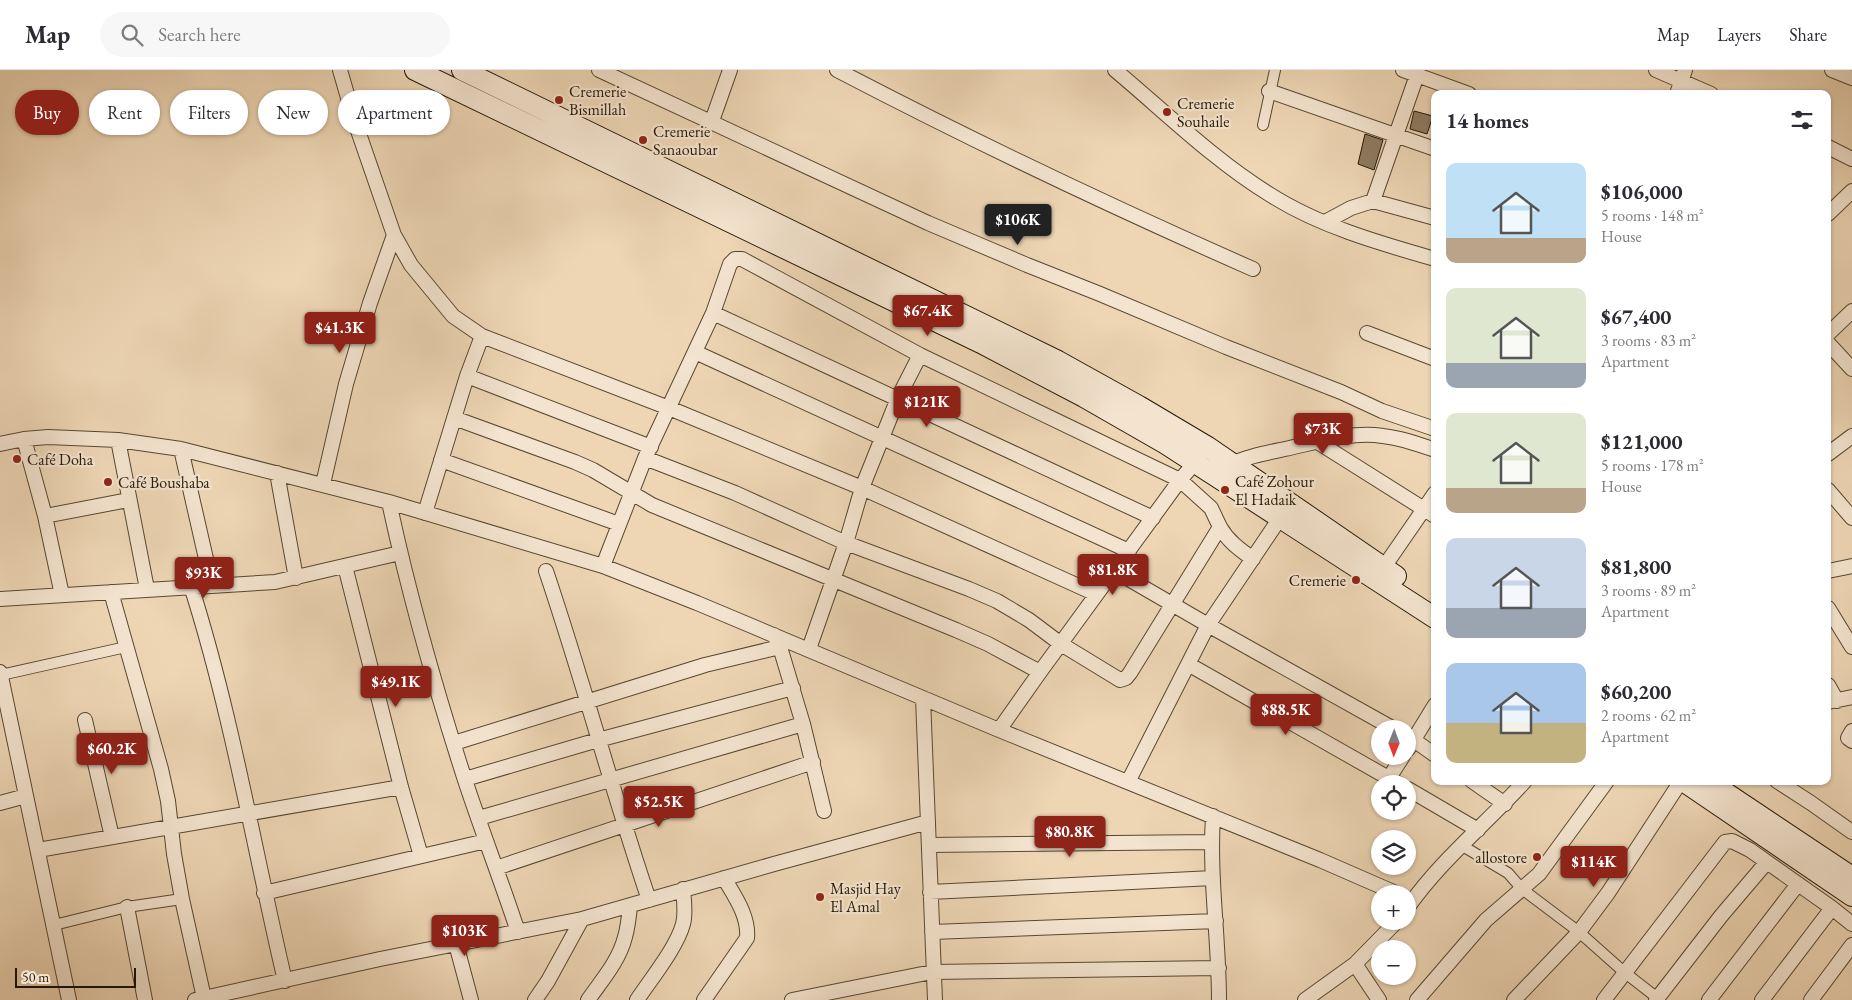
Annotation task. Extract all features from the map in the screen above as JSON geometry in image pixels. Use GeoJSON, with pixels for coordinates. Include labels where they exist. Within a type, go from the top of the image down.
{"type":"FeatureCollection","features":[{"type":"Feature","properties":{"kind":"main road"},"geometry":{"type":"LineString","coordinates":[[414,70],[981,343],[1133,424],[1195,462],[1431,615]]}},
{"type":"Feature","properties":{"kind":"main road"},"geometry":{"type":"LineString","coordinates":[[462,70],[1058,361],[1208,447],[1431,599]]}},
{"type":"Feature","properties":{"kind":"main road"},"geometry":{"type":"LineString","coordinates":[[1688,785],[1852,896]]}},
{"type":"Feature","properties":{"kind":"main road"},"geometry":{"type":"LineString","coordinates":[[1714,785],[1852,877]]}},
{"type":"Feature","properties":{"kind":"street"},"geometry":{"type":"LineString","coordinates":[[340,70],[355,122],[394,236],[411,265],[453,316],[482,336],[668,408],[862,488],[1096,594]]}},
{"type":"Feature","properties":{"kind":"street"},"geometry":{"type":"LineString","coordinates":[[599,70],[928,223],[1226,347],[1341,392],[1382,411],[1431,428]]}},
{"type":"Feature","properties":{"kind":"street"},"geometry":{"type":"LineString","coordinates":[[712,121],[730,70]]}},
{"type":"Feature","properties":{"kind":"street"},"geometry":{"type":"LineString","coordinates":[[837,70],[944,126],[1154,226],[1253,269]]}},
{"type":"Feature","properties":{"kind":"street"},"geometry":{"type":"LineString","coordinates":[[1115,70],[1242,177],[1270,195],[1324,222],[1396,248],[1431,258]]}},
{"type":"Feature","properties":{"kind":"street"},"geometry":{"type":"LineString","coordinates":[[1263,125],[1275,70]]}},
{"type":"Feature","properties":{"kind":"street"},"geometry":{"type":"LineString","coordinates":[[1403,70],[1458,90]]}},
{"type":"Feature","properties":{"kind":"street"},"geometry":{"type":"LineString","coordinates":[[1656,70],[1683,75],[1705,90]]}},
{"type":"Feature","properties":{"kind":"street"},"geometry":{"type":"LineString","coordinates":[[1832,70],[1852,78]]}},
{"type":"Feature","properties":{"kind":"street"},"geometry":{"type":"LineString","coordinates":[[1373,201],[1417,75]]}},
{"type":"Feature","properties":{"kind":"street"},"geometry":{"type":"LineString","coordinates":[[1677,90],[1683,75]]}},
{"type":"Feature","properties":{"kind":"street"},"geometry":{"type":"LineString","coordinates":[[1269,91],[1431,149]]}},
{"type":"Feature","properties":{"kind":"street"},"geometry":{"type":"LineString","coordinates":[[1831,148],[1851,156]]}},
{"type":"Feature","properties":{"kind":"street"},"geometry":{"type":"LineString","coordinates":[[1831,211],[1852,191]]}},
{"type":"Feature","properties":{"kind":"street"},"geometry":{"type":"LineString","coordinates":[[1324,222],[1350,208],[1373,201],[1431,217]]}},
{"type":"Feature","properties":{"kind":"street"},"geometry":{"type":"LineString","coordinates":[[324,484],[346,384],[370,303],[394,236]]}},
{"type":"Feature","properties":{"kind":"street"},"geometry":{"type":"LineString","coordinates":[[603,566],[630,494],[713,313],[730,264],[735,259],[742,259],[920,355],[1180,480],[1211,508],[1220,527],[1233,545],[1253,559]]}},
{"type":"Feature","properties":{"kind":"street"},"geometry":{"type":"LineString","coordinates":[[1831,331],[1852,312]]}},
{"type":"Feature","properties":{"kind":"street"},"geometry":{"type":"LineString","coordinates":[[713,313],[1153,518]]}},
{"type":"Feature","properties":{"kind":"street"},"geometry":{"type":"LineString","coordinates":[[1367,333],[1431,357]]}},
{"type":"Feature","properties":{"kind":"street"},"geometry":{"type":"LineString","coordinates":[[426,513],[466,376],[482,336]]}},
{"type":"Feature","properties":{"kind":"street"},"geometry":{"type":"LineString","coordinates":[[1831,346],[1852,369]]}},
{"type":"Feature","properties":{"kind":"street"},"geometry":{"type":"LineString","coordinates":[[695,352],[882,436],[1129,551]]}},
{"type":"Feature","properties":{"kind":"street"},"geometry":{"type":"LineString","coordinates":[[809,649],[846,543],[862,488],[898,398],[920,355]]}},
{"type":"Feature","properties":{"kind":"street"},"geometry":{"type":"LineString","coordinates":[[466,376],[648,453],[846,543],[998,601],[1029,620],[1061,644],[1118,679],[1123,679],[1130,674],[1220,527]]}},
{"type":"Feature","properties":{"kind":"street"},"geometry":{"type":"LineString","coordinates":[[454,418],[575,462],[593,470],[630,494],[652,505],[988,644],[1040,672]]}},
{"type":"Feature","properties":{"kind":"street"},"geometry":{"type":"LineString","coordinates":[[1213,474],[1232,464],[1316,441],[1350,436],[1382,436],[1400,439],[1431,449]]}},
{"type":"Feature","properties":{"kind":"street"},"geometry":{"type":"LineString","coordinates":[[1831,452],[1852,436]]}},
{"type":"Feature","properties":{"kind":"street"},"geometry":{"type":"LineString","coordinates":[[0,444],[48,437],[118,440],[181,449],[389,502],[603,566],[777,641],[809,649],[1377,885]]}},
{"type":"Feature","properties":{"kind":"street"},"geometry":{"type":"LineString","coordinates":[[24,439],[45,516],[62,595]]}},
{"type":"Feature","properties":{"kind":"street"},"geometry":{"type":"LineString","coordinates":[[118,440],[128,500],[147,588]]}},
{"type":"Feature","properties":{"kind":"street"},"geometry":{"type":"LineString","coordinates":[[1316,441],[1429,512],[1384,567]]}},
{"type":"Feature","properties":{"kind":"street"},"geometry":{"type":"LineString","coordinates":[[1000,730],[1096,594],[1115,571],[1180,480],[1208,447]]}},
{"type":"Feature","properties":{"kind":"street"},"geometry":{"type":"LineString","coordinates":[[181,449],[212,585]]}},
{"type":"Feature","properties":{"kind":"street"},"geometry":{"type":"LineString","coordinates":[[441,460],[619,524]]}},
{"type":"Feature","properties":{"kind":"street"},"geometry":{"type":"LineString","coordinates":[[277,473],[296,578]]}},
{"type":"Feature","properties":{"kind":"street"},"geometry":{"type":"LineString","coordinates":[[1831,494],[1852,518]]}},
{"type":"Feature","properties":{"kind":"street"},"geometry":{"type":"LineString","coordinates":[[45,516],[128,500]]}},
{"type":"Feature","properties":{"kind":"street"},"geometry":{"type":"LineString","coordinates":[[389,502],[400,553],[440,702],[518,932]]}},
{"type":"Feature","properties":{"kind":"street"},"geometry":{"type":"LineString","coordinates":[[1128,782],[1208,625],[1280,518]]}},
{"type":"Feature","properties":{"kind":"street"},"geometry":{"type":"LineString","coordinates":[[0,599],[147,588],[251,584],[296,578],[400,553]]}},
{"type":"Feature","properties":{"kind":"street"},"geometry":{"type":"LineString","coordinates":[[345,566],[401,787],[422,856]]}},
{"type":"Feature","properties":{"kind":"street"},"geometry":{"type":"LineString","coordinates":[[1831,571],[1851,568]]}},
{"type":"Feature","properties":{"kind":"street"},"geometry":{"type":"LineString","coordinates":[[546,571],[623,825],[648,900]]}},
{"type":"Feature","properties":{"kind":"street"},"geometry":{"type":"LineString","coordinates":[[1115,571],[1378,720]]}},
{"type":"Feature","properties":{"kind":"street"},"geometry":{"type":"LineString","coordinates":[[191,586],[204,627],[231,734],[264,893],[285,981]]}},
{"type":"Feature","properties":{"kind":"street"},"geometry":{"type":"LineString","coordinates":[[111,592],[161,769],[200,999],[582,919],[683,889],[928,822]]}},
{"type":"Feature","properties":{"kind":"street"},"geometry":{"type":"LineString","coordinates":[[1831,613],[1852,647]]}},
{"type":"Feature","properties":{"kind":"street"},"geometry":{"type":"LineString","coordinates":[[454,743],[777,641]]}},
{"type":"Feature","properties":{"kind":"street"},"geometry":{"type":"LineString","coordinates":[[777,641],[803,724],[824,811]]}},
{"type":"Feature","properties":{"kind":"street"},"geometry":{"type":"LineString","coordinates":[[69,1000],[0,674],[126,647]]}},
{"type":"Feature","properties":{"kind":"street"},"geometry":{"type":"LineString","coordinates":[[1188,664],[1383,775]]}},
{"type":"Feature","properties":{"kind":"street"},"geometry":{"type":"LineString","coordinates":[[465,779],[598,740],[792,688]]}},
{"type":"Feature","properties":{"kind":"street"},"geometry":{"type":"LineString","coordinates":[[1832,702],[1852,697]]}},
{"type":"Feature","properties":{"kind":"street"},"geometry":{"type":"LineString","coordinates":[[923,698],[932,972],[935,1000]]}},
{"type":"Feature","properties":{"kind":"street"},"geometry":{"type":"LineString","coordinates":[[1416,733],[1431,711]]}},
{"type":"Feature","properties":{"kind":"street"},"geometry":{"type":"LineString","coordinates":[[85,720],[112,837]]}},
{"type":"Feature","properties":{"kind":"street"},"geometry":{"type":"LineString","coordinates":[[479,818],[803,724]]}},
{"type":"Feature","properties":{"kind":"street"},"geometry":{"type":"LineString","coordinates":[[1852,732],[1848,738],[1852,741]]}},
{"type":"Feature","properties":{"kind":"street"},"geometry":{"type":"LineString","coordinates":[[1416,745],[1431,753]]}},
{"type":"Feature","properties":{"kind":"street"},"geometry":{"type":"LineString","coordinates":[[496,868],[813,762]]}},
{"type":"Feature","properties":{"kind":"street"},"geometry":{"type":"LineString","coordinates":[[1478,785],[1505,804]]}},
{"type":"Feature","properties":{"kind":"street"},"geometry":{"type":"LineString","coordinates":[[1416,894],[1461,845],[1505,804],[1522,785]]}},
{"type":"Feature","properties":{"kind":"street"},"geometry":{"type":"LineString","coordinates":[[1417,1000],[1486,920],[1539,874],[1604,785]]}},
{"type":"Feature","properties":{"kind":"street"},"geometry":{"type":"LineString","coordinates":[[1514,1000],[1579,932],[1608,894],[1679,785]]}},
{"type":"Feature","properties":{"kind":"street"},"geometry":{"type":"LineString","coordinates":[[1783,785],[1852,832]]}},
{"type":"Feature","properties":{"kind":"street"},"geometry":{"type":"LineString","coordinates":[[38,850],[401,787]]}},
{"type":"Feature","properties":{"kind":"street"},"geometry":{"type":"LineString","coordinates":[[1416,794],[1478,830]]}},
{"type":"Feature","properties":{"kind":"street"},"geometry":{"type":"LineString","coordinates":[[0,803],[26,796]]}},
{"type":"Feature","properties":{"kind":"street"},"geometry":{"type":"LineString","coordinates":[[1213,816],[1211,842],[1219,968],[1219,1000]]}},
{"type":"Feature","properties":{"kind":"street"},"geometry":{"type":"LineString","coordinates":[[264,893],[486,841]]}},
{"type":"Feature","properties":{"kind":"street"},"geometry":{"type":"LineString","coordinates":[[1604,1000],[1722,844],[1729,841],[1737,843],[1798,884],[1852,924]]}},
{"type":"Feature","properties":{"kind":"street"},"geometry":{"type":"LineString","coordinates":[[929,845],[1211,842]]}},
{"type":"Feature","properties":{"kind":"street"},"geometry":{"type":"LineString","coordinates":[[1461,845],[1508,873],[1522,889],[1579,932],[1658,999],[1721,916],[1766,863]]}},
{"type":"Feature","properties":{"kind":"street"},"geometry":{"type":"LineString","coordinates":[[704,1000],[746,938],[747,930],[743,913],[724,878]]}},
{"type":"Feature","properties":{"kind":"street"},"geometry":{"type":"LineString","coordinates":[[930,892],[1213,878]]}},
{"type":"Feature","properties":{"kind":"street"},"geometry":{"type":"LineString","coordinates":[[1710,1000],[1798,884]]}},
{"type":"Feature","properties":{"kind":"street"},"geometry":{"type":"LineString","coordinates":[[637,1000],[679,936],[684,923],[683,889]]}},
{"type":"Feature","properties":{"kind":"street"},"geometry":{"type":"LineString","coordinates":[[54,925],[127,907],[182,900]]}},
{"type":"Feature","properties":{"kind":"street"},"geometry":{"type":"LineString","coordinates":[[588,1000],[615,962],[625,938],[630,906]]}},
{"type":"Feature","properties":{"kind":"street"},"geometry":{"type":"LineString","coordinates":[[127,907],[144,1000]]}},
{"type":"Feature","properties":{"kind":"street"},"geometry":{"type":"LineString","coordinates":[[1762,1000],[1832,908]]}},
{"type":"Feature","properties":{"kind":"street"},"geometry":{"type":"LineString","coordinates":[[535,1000],[548,981],[582,919]]}},
{"type":"Feature","properties":{"kind":"street"},"geometry":{"type":"LineString","coordinates":[[932,932],[1216,921]]}},
{"type":"Feature","properties":{"kind":"street"},"geometry":{"type":"LineString","coordinates":[[1305,1000],[1356,964],[1388,930]]}},
{"type":"Feature","properties":{"kind":"street"},"geometry":{"type":"LineString","coordinates":[[456,944],[471,1000]]}},
{"type":"Feature","properties":{"kind":"street"},"geometry":{"type":"LineString","coordinates":[[1811,1000],[1852,945]]}},
{"type":"Feature","properties":{"kind":"street"},"geometry":{"type":"LineString","coordinates":[[1356,964],[1380,1000]]}},
{"type":"Feature","properties":{"kind":"street"},"geometry":{"type":"LineString","coordinates":[[792,1000],[932,972],[1219,968]]}},
{"type":"Feature","properties":{"kind":"building"},"geometry":{"type":"Polygon","coordinates":[[[1414,111],[1431,115],[1427,134],[1410,129],[1414,111]]]}},
{"type":"Feature","properties":{"kind":"building"},"geometry":{"type":"Polygon","coordinates":[[[1365,134],[1383,140],[1374,170],[1358,164],[1365,134]]]}},
{"type":"Feature","properties":{"kind":"place","name":"Cremerie Bismillah"},"geometry":{"type":"Point","coordinates":[559,100]}},
{"type":"Feature","properties":{"kind":"place","name":"Cremerie Souhaile"},"geometry":{"type":"Point","coordinates":[1167,112]}},
{"type":"Feature","properties":{"kind":"place","name":"Cremerie Sanaoubar"},"geometry":{"type":"Point","coordinates":[643,140]}},
{"type":"Feature","properties":{"kind":"place","name":"Café Doha"},"geometry":{"type":"Point","coordinates":[17,459]}},
{"type":"Feature","properties":{"kind":"place","name":"Café Boushaba"},"geometry":{"type":"Point","coordinates":[108,482]}},
{"type":"Feature","properties":{"kind":"place","name":"Café Zohour El Hadaik"},"geometry":{"type":"Point","coordinates":[1225,490]}},
{"type":"Feature","properties":{"kind":"place","name":"Cremerie"},"geometry":{"type":"Point","coordinates":[1356,580]}},
{"type":"Feature","properties":{"kind":"place","name":"allostore"},"geometry":{"type":"Point","coordinates":[1537,857]}},
{"type":"Feature","properties":{"kind":"place","name":"Masjid Hay El Amal"},"geometry":{"type":"Point","coordinates":[820,897]}}]}
